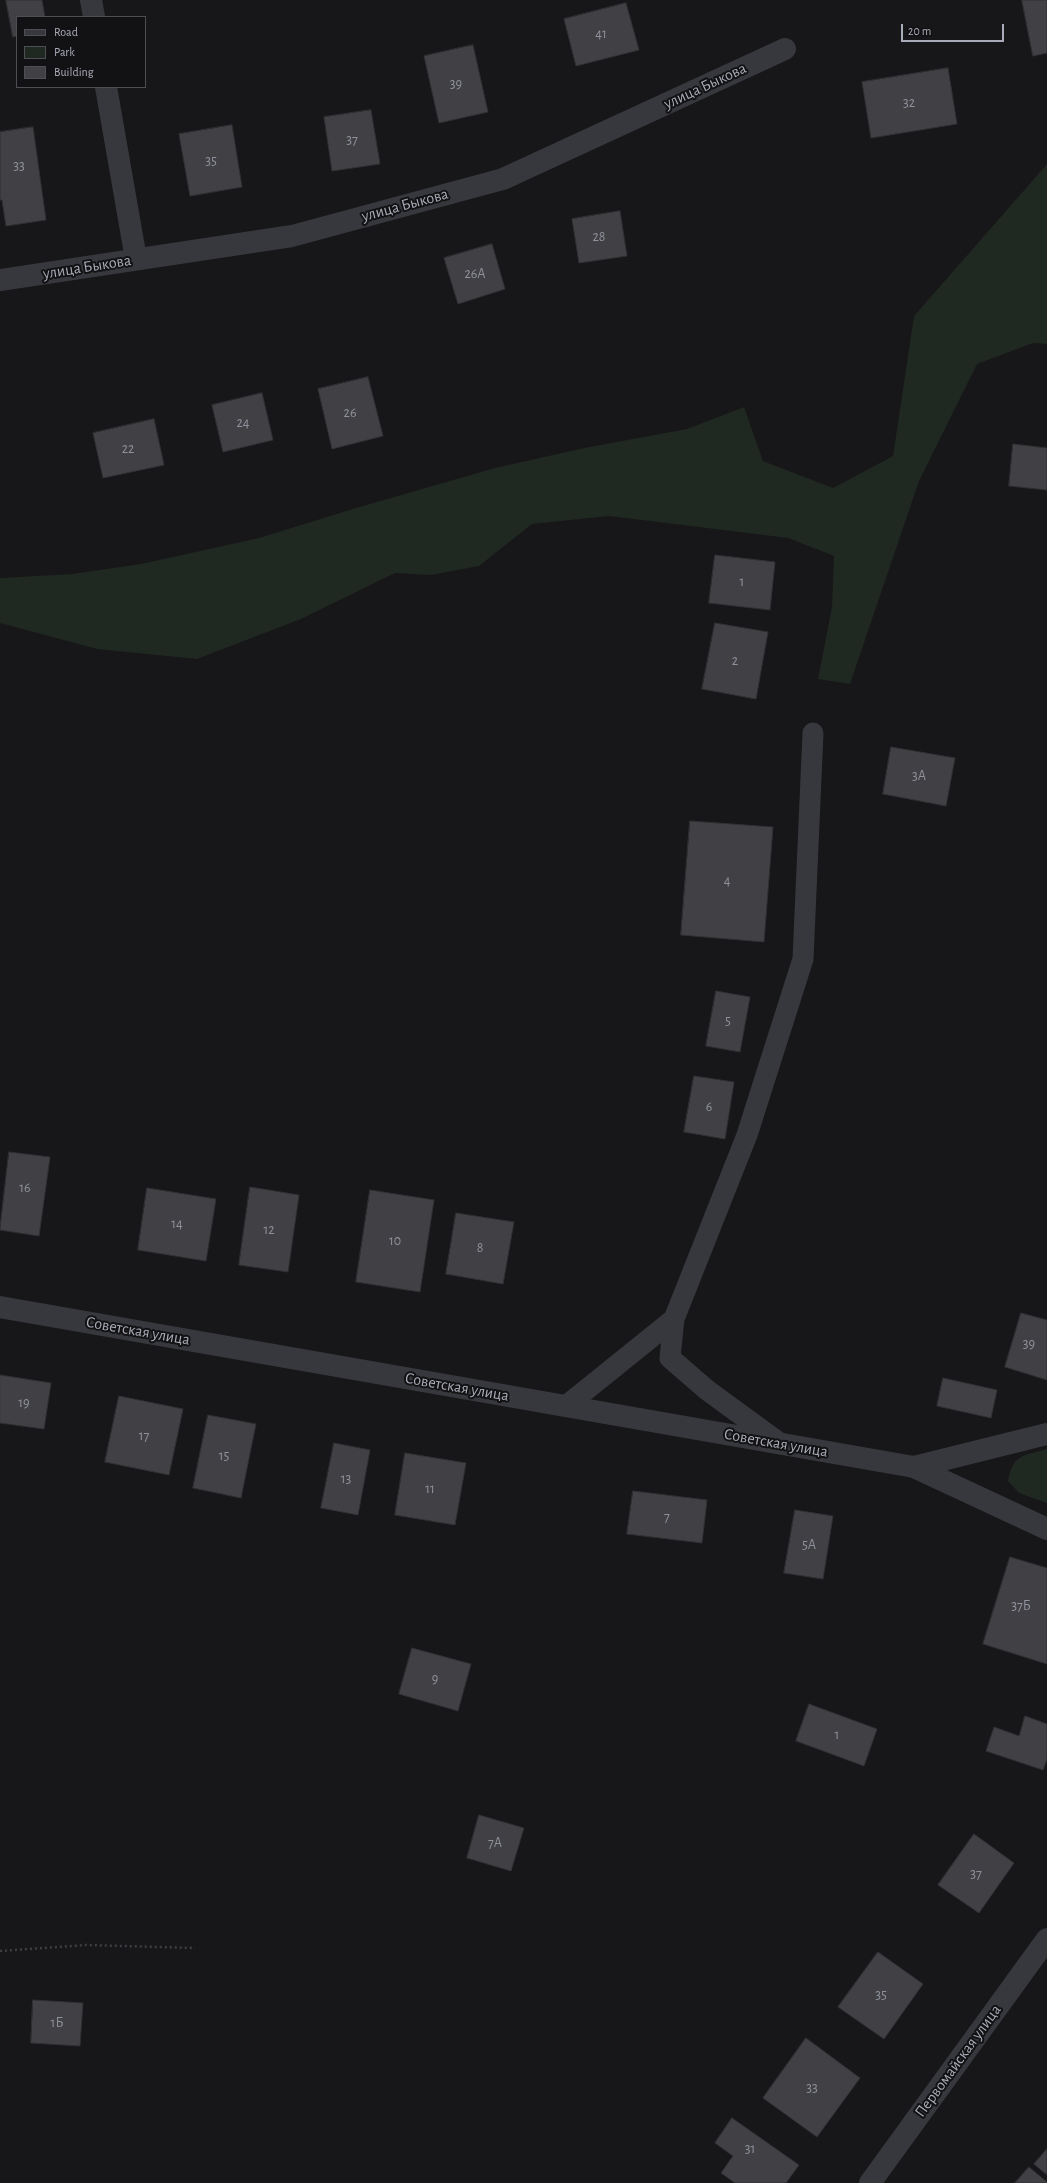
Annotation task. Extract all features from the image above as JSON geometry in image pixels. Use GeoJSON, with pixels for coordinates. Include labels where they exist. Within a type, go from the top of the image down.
{"type":"FeatureCollection","features":[{"type":"Feature","properties":{"kind":"street"},"geometry":{"type":"LineString","coordinates":[[91,0],[94,16]]}},
{"type":"Feature","properties":{"kind":"street","name":"улица Быкова"},"geometry":{"type":"LineString","coordinates":[[0,280],[292,236],[502,179],[786,49]]}},
{"type":"Feature","properties":{"kind":"street"},"geometry":{"type":"LineString","coordinates":[[106,88],[136,259]]}},
{"type":"Feature","properties":{"kind":"street","name":"Советская улица"},"geometry":{"type":"LineString","coordinates":[[0,1308],[914,1467],[1047,1529]]}},
{"type":"Feature","properties":{"kind":"street","name":"Советская улица"},"geometry":{"type":"LineString","coordinates":[[914,1467],[1047,1434]]}},
{"type":"Feature","properties":{"kind":"street","name":"Первомайская улица"},"geometry":{"type":"LineString","coordinates":[[870,2183],[1047,1939]]}},
{"type":"Feature","properties":{"kind":"lane"},"geometry":{"type":"LineString","coordinates":[[781,1444],[707,1390],[670,1358],[674,1319],[747,1135],[803,960],[813,733]]}},
{"type":"Feature","properties":{"kind":"lane"},"geometry":{"type":"LineString","coordinates":[[566,1406],[674,1319]]}},
{"type":"Feature","properties":{"kind":"path"},"geometry":{"type":"LineString","coordinates":[[0,1951],[86,1945],[195,1948]]}},
{"type":"Feature","properties":{"kind":"green space"},"geometry":{"type":"Polygon","coordinates":[[[1047,164],[1047,344],[1033,343],[977,364],[919,481],[850,684],[818,679],[832,607],[834,556],[788,538],[609,516],[532,524],[479,566],[431,575],[395,573],[301,619],[197,659],[97,649],[0,623],[0,578],[72,574],[141,564],[259,538],[495,468],[584,448],[687,429],[744,407],[763,461],[833,488],[893,456],[914,316],[1047,164]]]}},
{"type":"Feature","properties":{"kind":"green space"},"geometry":{"type":"Polygon","coordinates":[[[1047,1449],[1047,1503],[1019,1493],[1008,1481],[1010,1472],[1016,1461],[1025,1455],[1047,1449]]]}},
{"type":"Feature","properties":{"kind":"building"},"geometry":{"type":"Polygon","coordinates":[[[6,0],[42,0],[45,16],[16,16],[16,36],[13,37],[6,0]]]}},
{"type":"Feature","properties":{"kind":"building"},"geometry":{"type":"Polygon","coordinates":[[[1022,0],[1047,0],[1047,53],[1033,56],[1022,0]]]}},
{"type":"Feature","properties":{"kind":"building"},"geometry":{"type":"Polygon","coordinates":[[[626,3],[639,50],[576,66],[564,19],[626,3]]]}},
{"type":"Feature","properties":{"kind":"building"},"geometry":{"type":"Polygon","coordinates":[[[473,45],[488,112],[439,123],[424,56],[473,45]]]}},
{"type":"Feature","properties":{"kind":"building"},"geometry":{"type":"Polygon","coordinates":[[[948,68],[957,124],[871,138],[862,82],[948,68]]]}},
{"type":"Feature","properties":{"kind":"building"},"geometry":{"type":"Polygon","coordinates":[[[371,110],[380,164],[332,171],[324,117],[371,110]]]}},
{"type":"Feature","properties":{"kind":"building"},"geometry":{"type":"Polygon","coordinates":[[[232,125],[242,187],[190,196],[179,134],[232,125]]]}},
{"type":"Feature","properties":{"kind":"building"},"geometry":{"type":"Polygon","coordinates":[[[33,127],[46,220],[6,226],[2,200],[0,200],[0,132],[33,127]]]}},
{"type":"Feature","properties":{"kind":"building"},"geometry":{"type":"Polygon","coordinates":[[[620,211],[627,256],[579,263],[572,219],[620,211]]]}},
{"type":"Feature","properties":{"kind":"building"},"geometry":{"type":"Polygon","coordinates":[[[492,244],[505,289],[458,304],[444,258],[492,244]]]}},
{"type":"Feature","properties":{"kind":"building"},"geometry":{"type":"Polygon","coordinates":[[[368,377],[383,436],[332,449],[318,389],[368,377]]]}},
{"type":"Feature","properties":{"kind":"building"},"geometry":{"type":"Polygon","coordinates":[[[262,393],[273,440],[223,452],[212,405],[262,393]]]}},
{"type":"Feature","properties":{"kind":"building"},"geometry":{"type":"Polygon","coordinates":[[[154,419],[164,465],[103,478],[93,433],[154,419]]]}},
{"type":"Feature","properties":{"kind":"building"},"geometry":{"type":"Polygon","coordinates":[[[1013,444],[1047,448],[1047,490],[1009,486],[1013,444]]]}},
{"type":"Feature","properties":{"kind":"building"},"geometry":{"type":"Polygon","coordinates":[[[715,555],[775,562],[770,610],[709,603],[715,555]]]}},
{"type":"Feature","properties":{"kind":"building"},"geometry":{"type":"Polygon","coordinates":[[[715,623],[768,632],[756,699],[702,689],[715,623]]]}},
{"type":"Feature","properties":{"kind":"building"},"geometry":{"type":"Polygon","coordinates":[[[891,747],[955,758],[946,806],[883,794],[891,747]]]}},
{"type":"Feature","properties":{"kind":"building"},"geometry":{"type":"Polygon","coordinates":[[[690,821],[773,827],[764,942],[681,935],[690,821]]]}},
{"type":"Feature","properties":{"kind":"building"},"geometry":{"type":"Polygon","coordinates":[[[716,991],[750,997],[740,1052],[706,1046],[716,991]]]}},
{"type":"Feature","properties":{"kind":"building"},"geometry":{"type":"Polygon","coordinates":[[[694,1076],[734,1082],[725,1139],[684,1132],[694,1076]]]}},
{"type":"Feature","properties":{"kind":"building"},"geometry":{"type":"Polygon","coordinates":[[[9,1152],[50,1157],[39,1236],[0,1230],[9,1152]]]}},
{"type":"Feature","properties":{"kind":"building"},"geometry":{"type":"Polygon","coordinates":[[[250,1187],[299,1195],[288,1272],[239,1265],[250,1187]]]}},
{"type":"Feature","properties":{"kind":"building"},"geometry":{"type":"Polygon","coordinates":[[[147,1188],[216,1199],[206,1261],[138,1250],[147,1188]]]}},
{"type":"Feature","properties":{"kind":"building"},"geometry":{"type":"Polygon","coordinates":[[[370,1190],[434,1200],[420,1292],[356,1282],[370,1190]]]}},
{"type":"Feature","properties":{"kind":"building"},"geometry":{"type":"Polygon","coordinates":[[[456,1213],[514,1222],[503,1284],[446,1274],[456,1213]]]}},
{"type":"Feature","properties":{"kind":"building"},"geometry":{"type":"Polygon","coordinates":[[[1021,1313],[1047,1320],[1047,1380],[1005,1367],[1021,1313]]]}},
{"type":"Feature","properties":{"kind":"building"},"geometry":{"type":"Polygon","coordinates":[[[0,1375],[51,1383],[44,1429],[0,1423],[0,1375]]]}},
{"type":"Feature","properties":{"kind":"building"},"geometry":{"type":"Polygon","coordinates":[[[943,1378],[997,1390],[991,1418],[937,1406],[943,1378]]]}},
{"type":"Feature","properties":{"kind":"building"},"geometry":{"type":"Polygon","coordinates":[[[119,1396],[183,1409],[169,1475],[105,1462],[119,1396]]]}},
{"type":"Feature","properties":{"kind":"building"},"geometry":{"type":"Polygon","coordinates":[[[208,1415],[256,1424],[241,1498],[193,1488],[208,1415]]]}},
{"type":"Feature","properties":{"kind":"building"},"geometry":{"type":"Polygon","coordinates":[[[334,1443],[370,1450],[358,1515],[321,1508],[334,1443]]]}},
{"type":"Feature","properties":{"kind":"building"},"geometry":{"type":"Polygon","coordinates":[[[405,1453],[466,1463],[455,1525],[395,1515],[405,1453]]]}},
{"type":"Feature","properties":{"kind":"building"},"geometry":{"type":"Polygon","coordinates":[[[633,1491],[707,1500],[702,1543],[627,1534],[633,1491]]]}},
{"type":"Feature","properties":{"kind":"building"},"geometry":{"type":"Polygon","coordinates":[[[795,1510],[833,1516],[823,1579],[784,1573],[795,1510]]]}},
{"type":"Feature","properties":{"kind":"building"},"geometry":{"type":"Polygon","coordinates":[[[1010,1557],[1047,1568],[1047,1664],[983,1644],[1010,1557]]]}},
{"type":"Feature","properties":{"kind":"building"},"geometry":{"type":"Polygon","coordinates":[[[412,1648],[471,1664],[458,1711],[399,1694],[412,1648]]]}},
{"type":"Feature","properties":{"kind":"building"},"geometry":{"type":"Polygon","coordinates":[[[809,1704],[877,1729],[864,1766],[796,1741],[809,1704]]]}},
{"type":"Feature","properties":{"kind":"building"},"geometry":{"type":"Polygon","coordinates":[[[1025,1716],[1047,1724],[1047,1759],[1043,1770],[986,1751],[994,1727],[1019,1736],[1025,1716]]]}},
{"type":"Feature","properties":{"kind":"building"},"geometry":{"type":"Polygon","coordinates":[[[479,1815],[524,1828],[511,1871],[467,1858],[479,1815]]]}},
{"type":"Feature","properties":{"kind":"building"},"geometry":{"type":"Polygon","coordinates":[[[974,1834],[1014,1863],[979,1913],[938,1885],[974,1834]]]}},
{"type":"Feature","properties":{"kind":"building"},"geometry":{"type":"Polygon","coordinates":[[[878,1952],[923,1984],[884,2039],[838,2007],[878,1952]]]}},
{"type":"Feature","properties":{"kind":"building"},"geometry":{"type":"Polygon","coordinates":[[[33,2000],[83,2003],[80,2046],[31,2043],[33,2000]]]}},
{"type":"Feature","properties":{"kind":"building"},"geometry":{"type":"Polygon","coordinates":[[[806,2038],[860,2078],[817,2137],[763,2098],[806,2038]]]}},
{"type":"Feature","properties":{"kind":"building"},"geometry":{"type":"Polygon","coordinates":[[[732,2118],[799,2165],[786,2183],[735,2183],[721,2173],[733,2156],[715,2143],[732,2118]]]}},
{"type":"Feature","properties":{"kind":"building"},"geometry":{"type":"Polygon","coordinates":[[[1047,2149],[1047,2175],[1034,2164],[1047,2149]]]}},
{"type":"Feature","properties":{"kind":"building"},"geometry":{"type":"Polygon","coordinates":[[[1029,2167],[1047,2182],[1047,2183],[1015,2183],[1029,2167]]]}}]}
